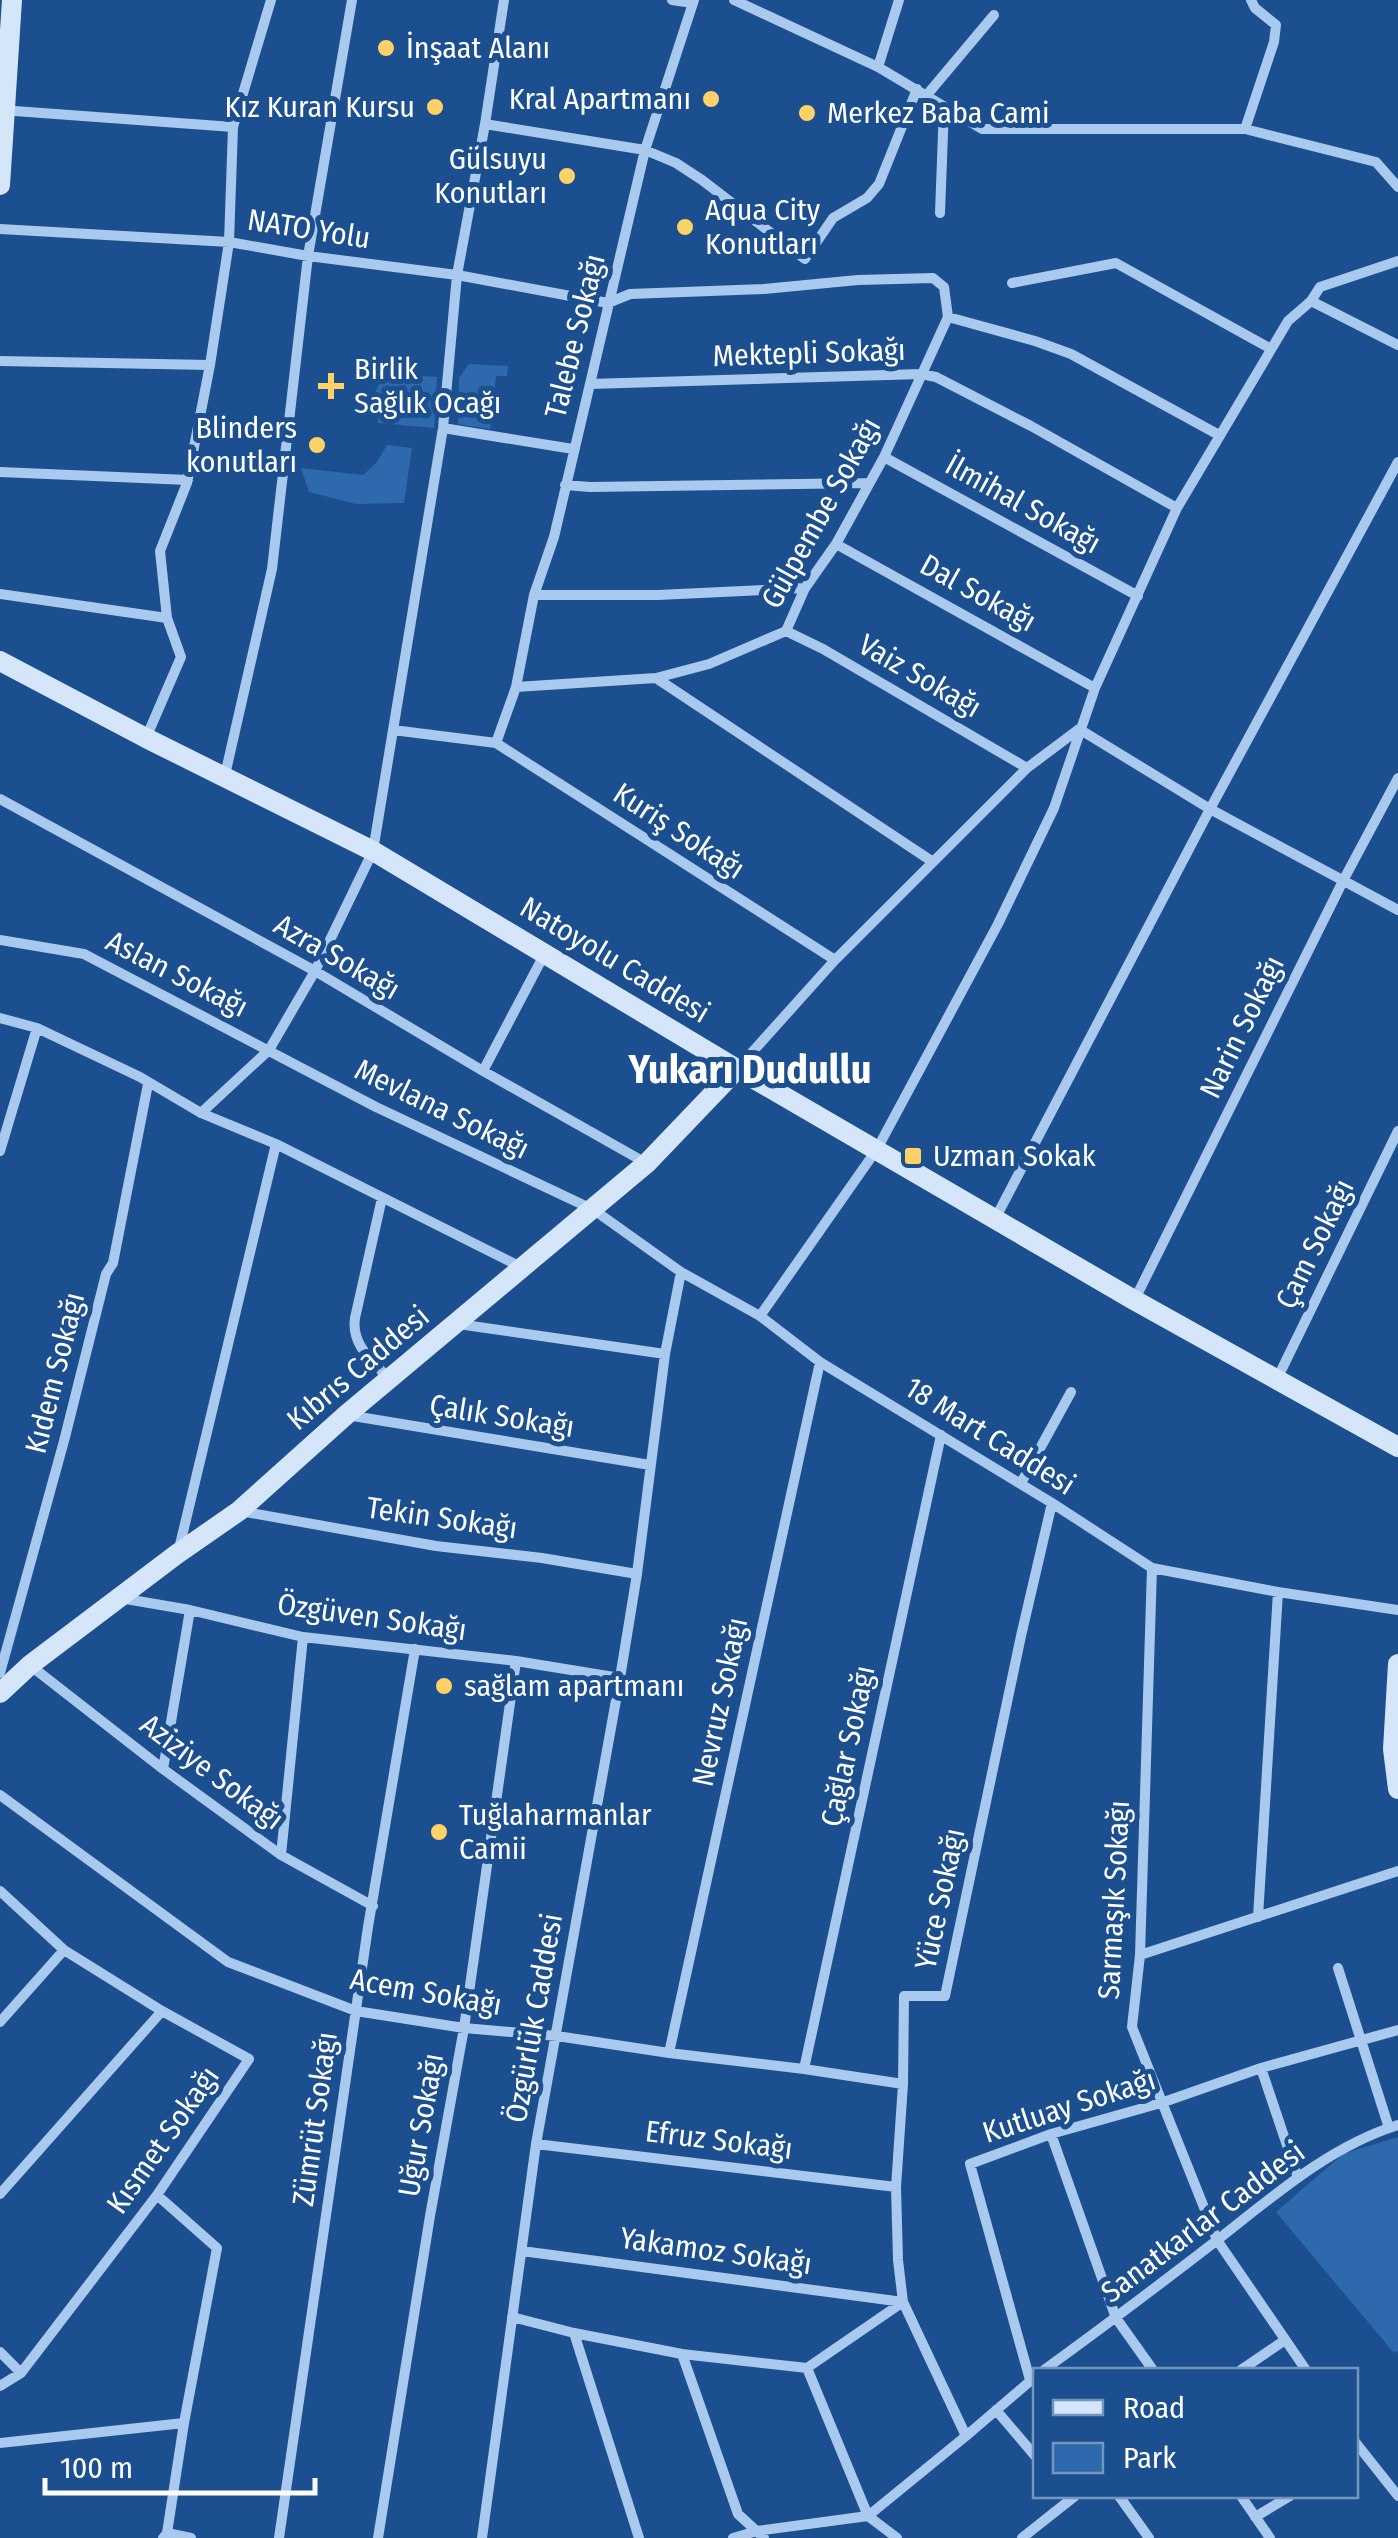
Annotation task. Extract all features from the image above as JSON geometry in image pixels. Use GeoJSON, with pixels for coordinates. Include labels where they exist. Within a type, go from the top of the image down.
{"type":"FeatureCollection","features":[{"type":"Feature","properties":{"kind":"main road"},"geometry":{"type":"LineString","coordinates":[[0,185],[12,0]]}},
{"type":"Feature","properties":{"kind":"main road","name":"Natoyolu Caddesi"},"geometry":{"type":"LineString","coordinates":[[0,661],[373,850],[737,1069],[1134,1300],[1398,1447]]}},
{"type":"Feature","properties":{"kind":"main road","name":"Kıbrıs Caddesi"},"geometry":{"type":"LineString","coordinates":[[0,1693],[30,1665],[239,1511],[346,1415],[647,1164],[737,1069]]}},
{"type":"Feature","properties":{"kind":"main road"},"geometry":{"type":"LineString","coordinates":[[1398,1664],[1393,1749],[1398,1789]]}},
{"type":"Feature","properties":{"kind":"street"},"geometry":{"type":"LineString","coordinates":[[146,738],[181,657],[167,618],[160,551],[188,480],[229,242],[233,127],[271,0]]}},
{"type":"Feature","properties":{"kind":"street"},"geometry":{"type":"LineString","coordinates":[[224,776],[272,569],[308,256],[352,0]]}},
{"type":"Feature","properties":{"kind":"street"},"geometry":{"type":"LineString","coordinates":[[201,1113],[270,1050],[373,850],[443,428],[457,275],[504,0]]}},
{"type":"Feature","properties":{"kind":"street"},"geometry":{"type":"LineString","coordinates":[[672,0],[694,2]]}},
{"type":"Feature","properties":{"kind":"street"},"geometry":{"type":"LineString","coordinates":[[734,0],[878,67],[982,129],[1244,129],[1376,162],[1398,187]]}},
{"type":"Feature","properties":{"kind":"street"},"geometry":{"type":"LineString","coordinates":[[878,67],[899,0]]}},
{"type":"Feature","properties":{"kind":"street"},"geometry":{"type":"LineString","coordinates":[[1244,129],[1274,42],[1276,25],[1250,0]]}},
{"type":"Feature","properties":{"kind":"street","name":"Talebe Sokağı"},"geometry":{"type":"LineString","coordinates":[[496,743],[516,687],[534,595],[554,537],[646,150],[694,2]]}},
{"type":"Feature","properties":{"kind":"street"},"geometry":{"type":"LineString","coordinates":[[808,285],[805,260],[834,218],[873,192],[922,92],[994,15]]}},
{"type":"Feature","properties":{"kind":"street"},"geometry":{"type":"LineString","coordinates":[[940,213],[944,107]]}},
{"type":"Feature","properties":{"kind":"street"},"geometry":{"type":"LineString","coordinates":[[2,110],[233,127]]}},
{"type":"Feature","properties":{"kind":"street"},"geometry":{"type":"LineString","coordinates":[[485,124],[646,150],[702,180],[805,260]]}},
{"type":"Feature","properties":{"kind":"street","name":"NATO Yolu"},"geometry":{"type":"LineString","coordinates":[[0,229],[229,242],[457,275],[608,303]]}},
{"type":"Feature","properties":{"kind":"street"},"geometry":{"type":"LineString","coordinates":[[760,1316],[876,1149],[998,924],[1054,808],[1095,688],[1177,508],[1218,436],[1288,322],[1320,288],[1398,261]]}},
{"type":"Feature","properties":{"kind":"street"},"geometry":{"type":"LineString","coordinates":[[1012,283],[1116,264],[1271,349]]}},
{"type":"Feature","properties":{"kind":"street"},"geometry":{"type":"LineString","coordinates":[[608,303],[630,294],[933,278],[944,287],[948,317],[1071,354],[1218,436]]}},
{"type":"Feature","properties":{"kind":"street"},"geometry":{"type":"LineString","coordinates":[[1311,301],[1398,345]]}},
{"type":"Feature","properties":{"kind":"street","name":"Gülpembe Sokağı"},"geometry":{"type":"LineString","coordinates":[[516,687],[656,678],[708,664],[786,631],[806,588],[836,544],[884,457],[948,317]]}},
{"type":"Feature","properties":{"kind":"street"},"geometry":{"type":"LineString","coordinates":[[0,362],[210,366]]}},
{"type":"Feature","properties":{"kind":"street","name":"Mektepli Sokağı"},"geometry":{"type":"LineString","coordinates":[[590,384],[921,374],[953,384],[1177,508]]}},
{"type":"Feature","properties":{"kind":"street"},"geometry":{"type":"LineString","coordinates":[[443,428],[573,449]]}},
{"type":"Feature","properties":{"kind":"street","name":"İlmihal Sokağı"},"geometry":{"type":"LineString","coordinates":[[884,457],[1138,596]]}},
{"type":"Feature","properties":{"kind":"street"},"geometry":{"type":"LineString","coordinates":[[995,1219],[1398,462]]}},
{"type":"Feature","properties":{"kind":"street"},"geometry":{"type":"LineString","coordinates":[[0,472],[188,480]]}},
{"type":"Feature","properties":{"kind":"street"},"geometry":{"type":"LineString","coordinates":[[565,486],[869,483]]}},
{"type":"Feature","properties":{"kind":"street","name":"Dal Sokağı"},"geometry":{"type":"LineString","coordinates":[[836,544],[1095,688]]}},
{"type":"Feature","properties":{"kind":"street"},"geometry":{"type":"LineString","coordinates":[[534,595],[658,595],[806,588]]}},
{"type":"Feature","properties":{"kind":"street"},"geometry":{"type":"LineString","coordinates":[[0,594],[167,618]]}},
{"type":"Feature","properties":{"kind":"street","name":"Vaiz Sokağı"},"geometry":{"type":"LineString","coordinates":[[786,631],[1027,768]]}},
{"type":"Feature","properties":{"kind":"street"},"geometry":{"type":"LineString","coordinates":[[656,678],[933,862]]}},
{"type":"Feature","properties":{"kind":"street"},"geometry":{"type":"LineString","coordinates":[[1079,729],[1210,809],[1398,910]]}},
{"type":"Feature","properties":{"kind":"street"},"geometry":{"type":"LineString","coordinates":[[737,1069],[835,960],[1027,768],[1079,729]]}},
{"type":"Feature","properties":{"kind":"street"},"geometry":{"type":"LineString","coordinates":[[393,730],[496,743]]}},
{"type":"Feature","properties":{"kind":"street","name":"Kuriş Sokağı"},"geometry":{"type":"LineString","coordinates":[[496,743],[835,960]]}},
{"type":"Feature","properties":{"kind":"street","name":"Narin Sokağı"},"geometry":{"type":"LineString","coordinates":[[1134,1300],[1398,778]]}},
{"type":"Feature","properties":{"kind":"street","name":"Azra Sokağı"},"geometry":{"type":"LineString","coordinates":[[0,799],[314,971],[647,1164]]}},
{"type":"Feature","properties":{"kind":"street","name":"Aslan Sokağı"},"geometry":{"type":"LineString","coordinates":[[0,940],[84,954],[270,1050]]}},
{"type":"Feature","properties":{"kind":"street"},"geometry":{"type":"LineString","coordinates":[[483,1071],[545,952]]}},
{"type":"Feature","properties":{"kind":"street"},"geometry":{"type":"LineString","coordinates":[[0,1018],[36,1028],[140,1078],[201,1113],[276,1144],[524,1268]]}},
{"type":"Feature","properties":{"kind":"street"},"geometry":{"type":"LineString","coordinates":[[0,1151],[36,1028]]}},
{"type":"Feature","properties":{"kind":"street","name":"Mevlana Sokağı"},"geometry":{"type":"LineString","coordinates":[[270,1050],[376,1107],[594,1210]]}},
{"type":"Feature","properties":{"kind":"street","name":"Kıdem Sokağı"},"geometry":{"type":"LineString","coordinates":[[0,1673],[106,1274],[113,1263],[148,1084]]}},
{"type":"Feature","properties":{"kind":"street","name":"Çam Sokağı"},"geometry":{"type":"LineString","coordinates":[[1276,1380],[1398,1131]]}},
{"type":"Feature","properties":{"kind":"street"},"geometry":{"type":"LineString","coordinates":[[178,1554],[276,1144]]}},
{"type":"Feature","properties":{"kind":"street"},"geometry":{"type":"LineString","coordinates":[[382,1198],[354,1332],[358,1345],[389,1380]]}},
{"type":"Feature","properties":{"kind":"street","name":"18 Mart Caddesi"},"geometry":{"type":"LineString","coordinates":[[594,1210],[680,1272],[760,1316],[820,1362],[942,1434],[1152,1568],[1398,1610]]}},
{"type":"Feature","properties":{"kind":"street","name":"Özgürlük Caddesi"},"geometry":{"type":"LineString","coordinates":[[482,2538],[536,2144],[620,1678],[680,1272]]}},
{"type":"Feature","properties":{"kind":"street"},"geometry":{"type":"LineString","coordinates":[[457,1324],[665,1354]]}},
{"type":"Feature","properties":{"kind":"street","name":"Nevruz Sokağı"},"geometry":{"type":"LineString","coordinates":[[669,2053],[820,1362]]}},
{"type":"Feature","properties":{"kind":"street"},"geometry":{"type":"LineString","coordinates":[[1020,1483],[1071,1392]]}},
{"type":"Feature","properties":{"kind":"street","name":"Çalık Sokağı"},"geometry":{"type":"LineString","coordinates":[[346,1415],[650,1465]]}},
{"type":"Feature","properties":{"kind":"street","name":"Çağlar Sokağı"},"geometry":{"type":"LineString","coordinates":[[804,2069],[942,1434]]}},
{"type":"Feature","properties":{"kind":"street","name":"Yüce Sokağı"},"geometry":{"type":"LineString","coordinates":[[966,2436],[904,2302],[898,2260],[896,2187],[904,1996],[945,1996],[1052,1503]]}},
{"type":"Feature","properties":{"kind":"street","name":"Tekin Sokağı"},"geometry":{"type":"LineString","coordinates":[[239,1511],[436,1546],[637,1574]]}},
{"type":"Feature","properties":{"kind":"street","name":"Sarmaşık Sokağı"},"geometry":{"type":"LineString","coordinates":[[1152,1568],[1140,1955],[1132,2028],[1217,2240],[1305,2368]]}},
{"type":"Feature","properties":{"kind":"street"},"geometry":{"type":"LineString","coordinates":[[1258,1917],[1278,1592]]}},
{"type":"Feature","properties":{"kind":"street","name":"Özgüven Sokağı"},"geometry":{"type":"LineString","coordinates":[[118,1598],[190,1610],[303,1637],[516,1661],[620,1678]]}},
{"type":"Feature","properties":{"kind":"street"},"geometry":{"type":"LineString","coordinates":[[163,1769],[190,1610]]}},
{"type":"Feature","properties":{"kind":"street"},"geometry":{"type":"LineString","coordinates":[[281,1855],[303,1637]]}},
{"type":"Feature","properties":{"kind":"street","name":"Zümrüt Sokağı"},"geometry":{"type":"LineString","coordinates":[[279,2538],[356,2011],[415,1649]]}},
{"type":"Feature","properties":{"kind":"street","name":"Uğur Sokağı"},"geometry":{"type":"LineString","coordinates":[[378,2538],[464,2028],[516,1661]]}},
{"type":"Feature","properties":{"kind":"street","name":"Aziziye Sokağı"},"geometry":{"type":"LineString","coordinates":[[30,1665],[281,1855],[373,1906]]}},
{"type":"Feature","properties":{"kind":"street","name":"Acem Sokağı"},"geometry":{"type":"LineString","coordinates":[[0,1794],[228,1962],[356,2011],[902,2084]]}},
{"type":"Feature","properties":{"kind":"street"},"geometry":{"type":"LineString","coordinates":[[1140,1955],[1398,1870]]}},
{"type":"Feature","properties":{"kind":"street","name":"Kısmet Sokağı"},"geometry":{"type":"LineString","coordinates":[[0,1891],[64,1950],[249,2059],[157,2195],[21,2373],[0,2386]]}},
{"type":"Feature","properties":{"kind":"street"},"geometry":{"type":"LineString","coordinates":[[0,2022],[64,1950]]}},
{"type":"Feature","properties":{"kind":"street"},"geometry":{"type":"LineString","coordinates":[[1338,1968],[1394,2127]]}},
{"type":"Feature","properties":{"kind":"street"},"geometry":{"type":"LineString","coordinates":[[0,2194],[162,2011]]}},
{"type":"Feature","properties":{"kind":"street","name":"Kutluay Sokağı"},"geometry":{"type":"LineString","coordinates":[[1033,2378],[970,2164],[1051,2134],[1161,2103],[1261,2068],[1398,2030]]}},
{"type":"Feature","properties":{"kind":"street"},"geometry":{"type":"LineString","coordinates":[[1261,2068],[1298,2178]]}},
{"type":"Feature","properties":{"kind":"street","name":"Sanatkarlar Caddesi"},"geometry":{"type":"LineString","coordinates":[[1047,2368],[1298,2178],[1366,2137],[1394,2127]]}},
{"type":"Feature","properties":{"kind":"street"},"geometry":{"type":"LineString","coordinates":[[1051,2134],[1116,2318],[1152,2368]]}},
{"type":"Feature","properties":{"kind":"street","name":"Efruz Sokağı"},"geometry":{"type":"LineString","coordinates":[[536,2144],[896,2187]]}},
{"type":"Feature","properties":{"kind":"street"},"geometry":{"type":"LineString","coordinates":[[157,2195],[216,2248],[165,2535],[190,2538]]}},
{"type":"Feature","properties":{"kind":"street","name":"Yakamoz Sokağı"},"geometry":{"type":"LineString","coordinates":[[522,2251],[904,2302]]}},
{"type":"Feature","properties":{"kind":"street"},"geometry":{"type":"LineString","coordinates":[[512,2317],[682,2354],[807,2368],[904,2302]]}},
{"type":"Feature","properties":{"kind":"street"},"geometry":{"type":"LineString","coordinates":[[574,2333],[639,2538]]}},
{"type":"Feature","properties":{"kind":"street"},"geometry":{"type":"LineString","coordinates":[[1244,2368],[1285,2340]]}},
{"type":"Feature","properties":{"kind":"street"},"geometry":{"type":"LineString","coordinates":[[0,2352],[21,2373]]}},
{"type":"Feature","properties":{"kind":"street"},"geometry":{"type":"LineString","coordinates":[[682,2354],[738,2514],[760,2534]]}},
{"type":"Feature","properties":{"kind":"street"},"geometry":{"type":"LineString","coordinates":[[807,2368],[868,2516],[897,2538]]}},
{"type":"Feature","properties":{"kind":"street"},"geometry":{"type":"LineString","coordinates":[[733,2538],[868,2516],[1033,2378]]}},
{"type":"Feature","properties":{"kind":"street"},"geometry":{"type":"LineString","coordinates":[[996,2410],[1033,2453]]}},
{"type":"Feature","properties":{"kind":"street"},"geometry":{"type":"LineString","coordinates":[[0,2442],[184,2423]]}},
{"type":"Feature","properties":{"kind":"street"},"geometry":{"type":"LineString","coordinates":[[1358,2450],[1398,2496]]}},
{"type":"Feature","properties":{"kind":"street"},"geometry":{"type":"LineString","coordinates":[[1022,2538],[1036,2534],[1070,2498]]}},
{"type":"Feature","properties":{"kind":"street"},"geometry":{"type":"LineString","coordinates":[[1119,2498],[1148,2538]]}},
{"type":"Feature","properties":{"kind":"street"},"geometry":{"type":"LineString","coordinates":[[1242,2498],[1270,2538]]}},
{"type":"Feature","properties":{"kind":"street"},"geometry":{"type":"LineString","coordinates":[[1256,2517],[1287,2498]]}},
{"type":"Feature","properties":{"kind":"green space"},"geometry":{"type":"Polygon","coordinates":[[[469,364],[508,366],[507,376],[496,376],[490,429],[458,424],[459,378],[469,364]]]}},
{"type":"Feature","properties":{"kind":"green space"},"geometry":{"type":"Polygon","coordinates":[[[384,373],[437,377],[434,428],[378,423],[377,405],[372,399],[384,373]]]}},
{"type":"Feature","properties":{"kind":"green space"},"geometry":{"type":"Polygon","coordinates":[[[387,445],[412,448],[404,503],[356,504],[309,492],[301,468],[363,475],[387,445]]]}},
{"type":"Feature","properties":{"kind":"green space"},"geometry":{"type":"Polygon","coordinates":[[[1398,2137],[1398,2351],[1394,2353],[1276,2212],[1343,2154],[1398,2137]]]}},
{"type":"Feature","properties":{"kind":"place","name":"İnşaat Alanı"},"geometry":{"type":"Point","coordinates":[386,48]}},
{"type":"Feature","properties":{"kind":"place","name":"Kral Apartmanı"},"geometry":{"type":"Point","coordinates":[711,99]}},
{"type":"Feature","properties":{"kind":"place","name":"Kız Kuran Kursu"},"geometry":{"type":"Point","coordinates":[435,107]}},
{"type":"Feature","properties":{"kind":"place","name":"Merkez Baba Cami"},"geometry":{"type":"Point","coordinates":[807,113]}},
{"type":"Feature","properties":{"kind":"place","name":"Gülsuyu Konutları"},"geometry":{"type":"Point","coordinates":[567,176]}},
{"type":"Feature","properties":{"kind":"place","name":"Aqua City Konutları"},"geometry":{"type":"Point","coordinates":[685,227]}},
{"type":"Feature","properties":{"kind":"place","name":"Birlik Sağlık Ocağı"},"geometry":{"type":"Point","coordinates":[331,386]}},
{"type":"Feature","properties":{"kind":"place","name":"Blinders konutları"},"geometry":{"type":"Point","coordinates":[317,445]}},
{"type":"Feature","properties":{"kind":"place","name":"Uzman Sokak"},"geometry":{"type":"Point","coordinates":[913,1156]}},
{"type":"Feature","properties":{"kind":"place","name":"sağlam apartmanı"},"geometry":{"type":"Point","coordinates":[444,1686]}},
{"type":"Feature","properties":{"kind":"place","name":"Tuğlaharmanlar Camii"},"geometry":{"type":"Point","coordinates":[439,1832]}},
{"type":"Feature","properties":{"kind":"district","name":"Yukarı Dudullu"},"geometry":{"type":"Point","coordinates":[750,1070]}}]}
